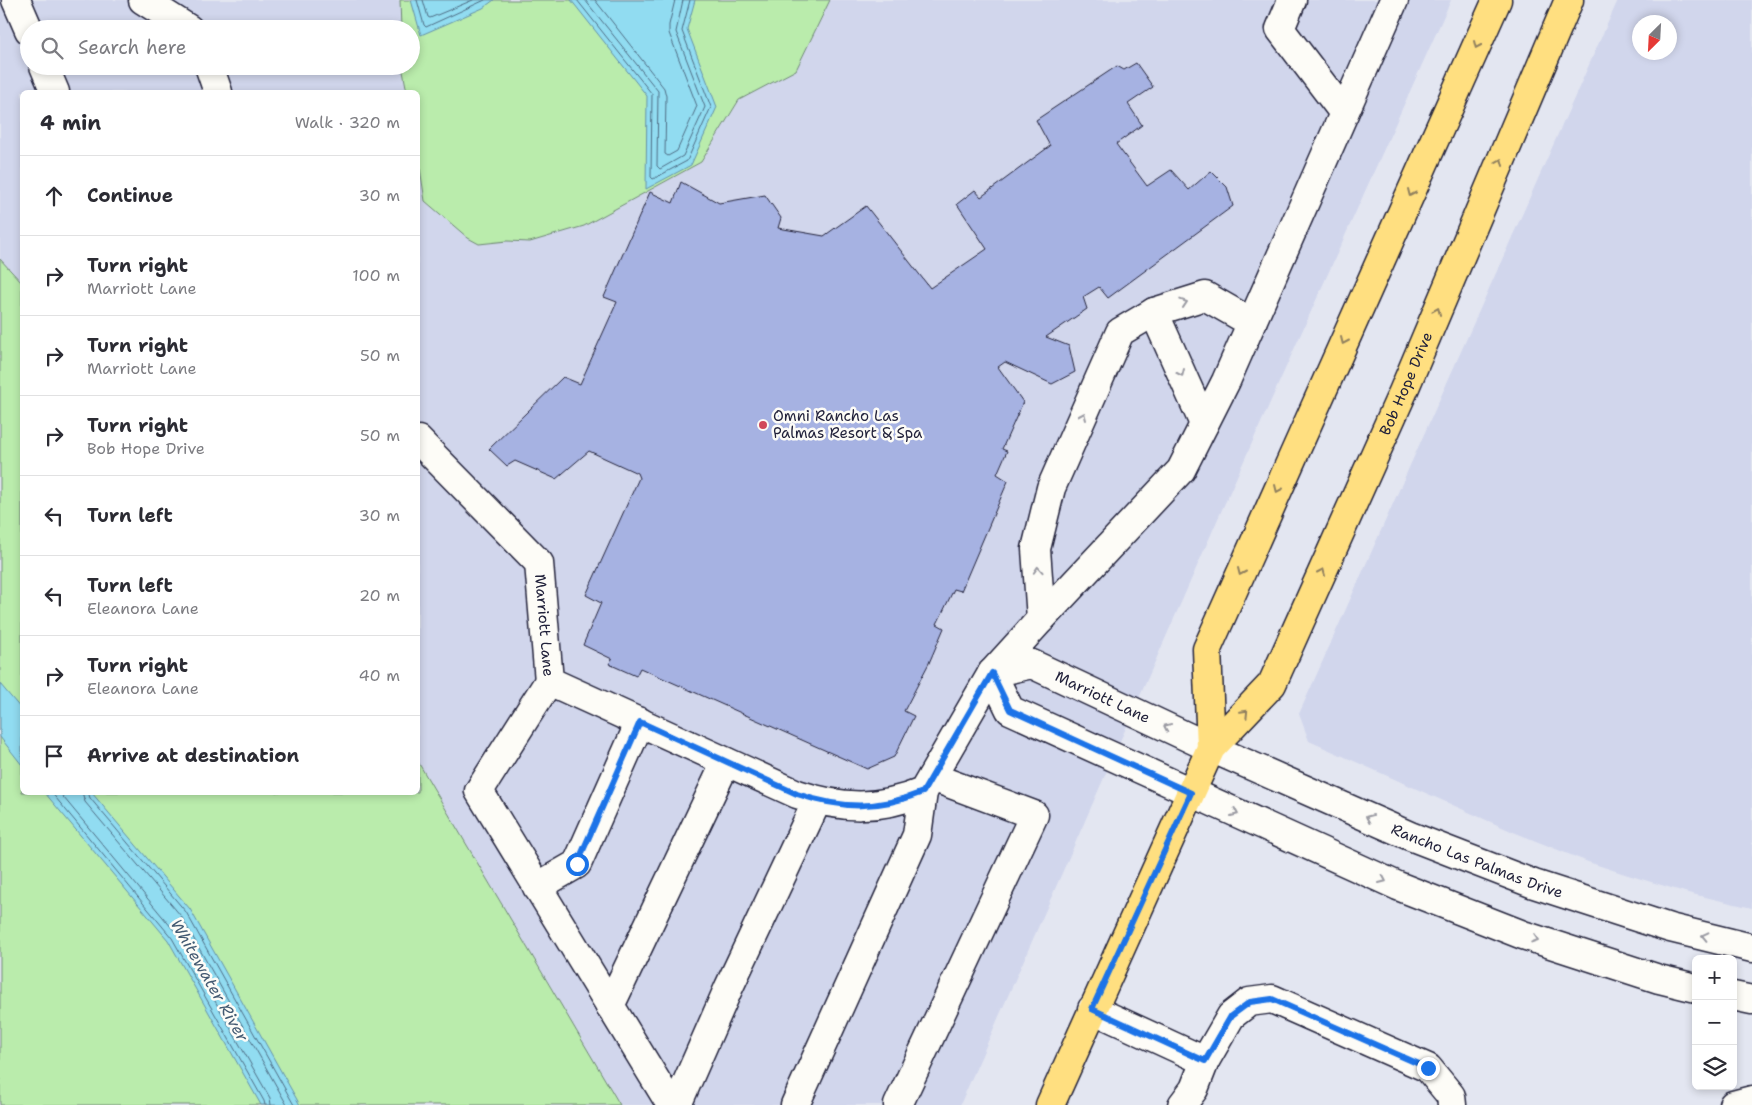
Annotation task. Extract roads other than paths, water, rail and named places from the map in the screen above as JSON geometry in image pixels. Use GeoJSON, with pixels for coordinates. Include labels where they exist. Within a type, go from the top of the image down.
{"type":"FeatureCollection","features":[{"type":"Feature","properties":{"kind":"main road","name":"Bob Hope Drive"},"geometry":{"type":"LineString","coordinates":[[1211,748],[1207,649],[1497,0]]}},
{"type":"Feature","properties":{"kind":"main road","name":"Bob Hope Drive"},"geometry":{"type":"LineString","coordinates":[[1050,1105],[1211,748],[1272,684],[1403,392],[1569,0]]}},
{"type":"Feature","properties":{"kind":"street"},"geometry":{"type":"LineString","coordinates":[[16,0],[25,20]]}},
{"type":"Feature","properties":{"kind":"street"},"geometry":{"type":"LineString","coordinates":[[143,0],[175,20]]}},
{"type":"Feature","properties":{"kind":"street"},"geometry":{"type":"LineString","coordinates":[[1292,0],[1280,29],[1344,113]]}},
{"type":"Feature","properties":{"kind":"street"},"geometry":{"type":"LineString","coordinates":[[795,1105],[917,835],[927,785],[992,673],[1181,470],[1226,381],[1394,0]]}},
{"type":"Feature","properties":{"kind":"street"},"geometry":{"type":"LineString","coordinates":[[48,75],[54,90]]}},
{"type":"Feature","properties":{"kind":"street"},"geometry":{"type":"LineString","coordinates":[[212,75],[217,90]]}},
{"type":"Feature","properties":{"kind":"street"},"geometry":{"type":"LineString","coordinates":[[1041,619],[1036,548],[1051,488],[1120,332],[1154,312],[1205,296],[1252,323]]}},
{"type":"Feature","properties":{"kind":"street"},"geometry":{"type":"LineString","coordinates":[[1154,312],[1204,424]]}},
{"type":"Feature","properties":{"kind":"street","name":"Marriott Lane"},"geometry":{"type":"LineString","coordinates":[[420,442],[539,563],[549,681],[797,794],[818,801],[859,806],[888,803],[927,785]]}},
{"type":"Feature","properties":{"kind":"street","name":"Marriott Lane"},"geometry":{"type":"LineString","coordinates":[[992,673],[1032,664],[1211,748]]}},
{"type":"Feature","properties":{"kind":"street"},"geometry":{"type":"LineString","coordinates":[[992,673],[1010,710],[1398,886],[1514,932],[1659,979],[1692,987]]}},
{"type":"Feature","properties":{"kind":"street"},"geometry":{"type":"LineString","coordinates":[[549,681],[478,791],[671,1105]]}},
{"type":"Feature","properties":{"kind":"street"},"geometry":{"type":"LineString","coordinates":[[537,887],[577,864],[640,722]]}},
{"type":"Feature","properties":{"kind":"street","name":"Rancho Las Palmas Drive"},"geometry":{"type":"LineString","coordinates":[[1211,748],[1410,836],[1534,884],[1670,928],[1752,948]]}},
{"type":"Feature","properties":{"kind":"street"},"geometry":{"type":"LineString","coordinates":[[610,1006],[726,762]]}},
{"type":"Feature","properties":{"kind":"street"},"geometry":{"type":"LineString","coordinates":[[898,1105],[1034,815],[927,785]]}},
{"type":"Feature","properties":{"kind":"street"},"geometry":{"type":"LineString","coordinates":[[676,1105],[729,987],[818,801]]}},
{"type":"Feature","properties":{"kind":"street"},"geometry":{"type":"LineString","coordinates":[[1737,997],[1752,1000]]}},
{"type":"Feature","properties":{"kind":"street"},"geometry":{"type":"LineString","coordinates":[[1182,1105],[1194,1089],[1205,1061],[1231,1016],[1250,1002],[1272,999],[1428,1068],[1451,1096],[1452,1105]]}},
{"type":"Feature","properties":{"kind":"street"},"geometry":{"type":"LineString","coordinates":[[1092,1009],[1205,1061]]}},
{"type":"Feature","properties":{"kind":"street"},"geometry":{"type":"LineString","coordinates":[[1732,1105],[1752,1100]]}},
{"type":"Feature","properties":{"kind":"water"},"geometry":{"type":"Polygon","coordinates":[[[411,0],[494,0],[483,8],[421,35],[420,20],[417,20],[411,0]]]}},
{"type":"Feature","properties":{"kind":"water"},"geometry":{"type":"Polygon","coordinates":[[[571,0],[695,0],[687,29],[717,107],[691,165],[646,189],[647,96],[571,0]]]}},
{"type":"Feature","properties":{"kind":"water"},"geometry":{"type":"Polygon","coordinates":[[[0,684],[20,708],[20,762],[0,737],[0,684]]]}},
{"type":"Feature","properties":{"kind":"water","name":"Whitewater River"},"geometry":{"type":"Polygon","coordinates":[[[47,795],[94,795],[190,909],[300,1105],[261,1105],[168,940],[47,795]]]}},
{"type":"Feature","properties":{"kind":"place","name":"Omni Rancho Las Palmas Resort & Spa"},"geometry":{"type":"Point","coordinates":[763,425]}}]}
